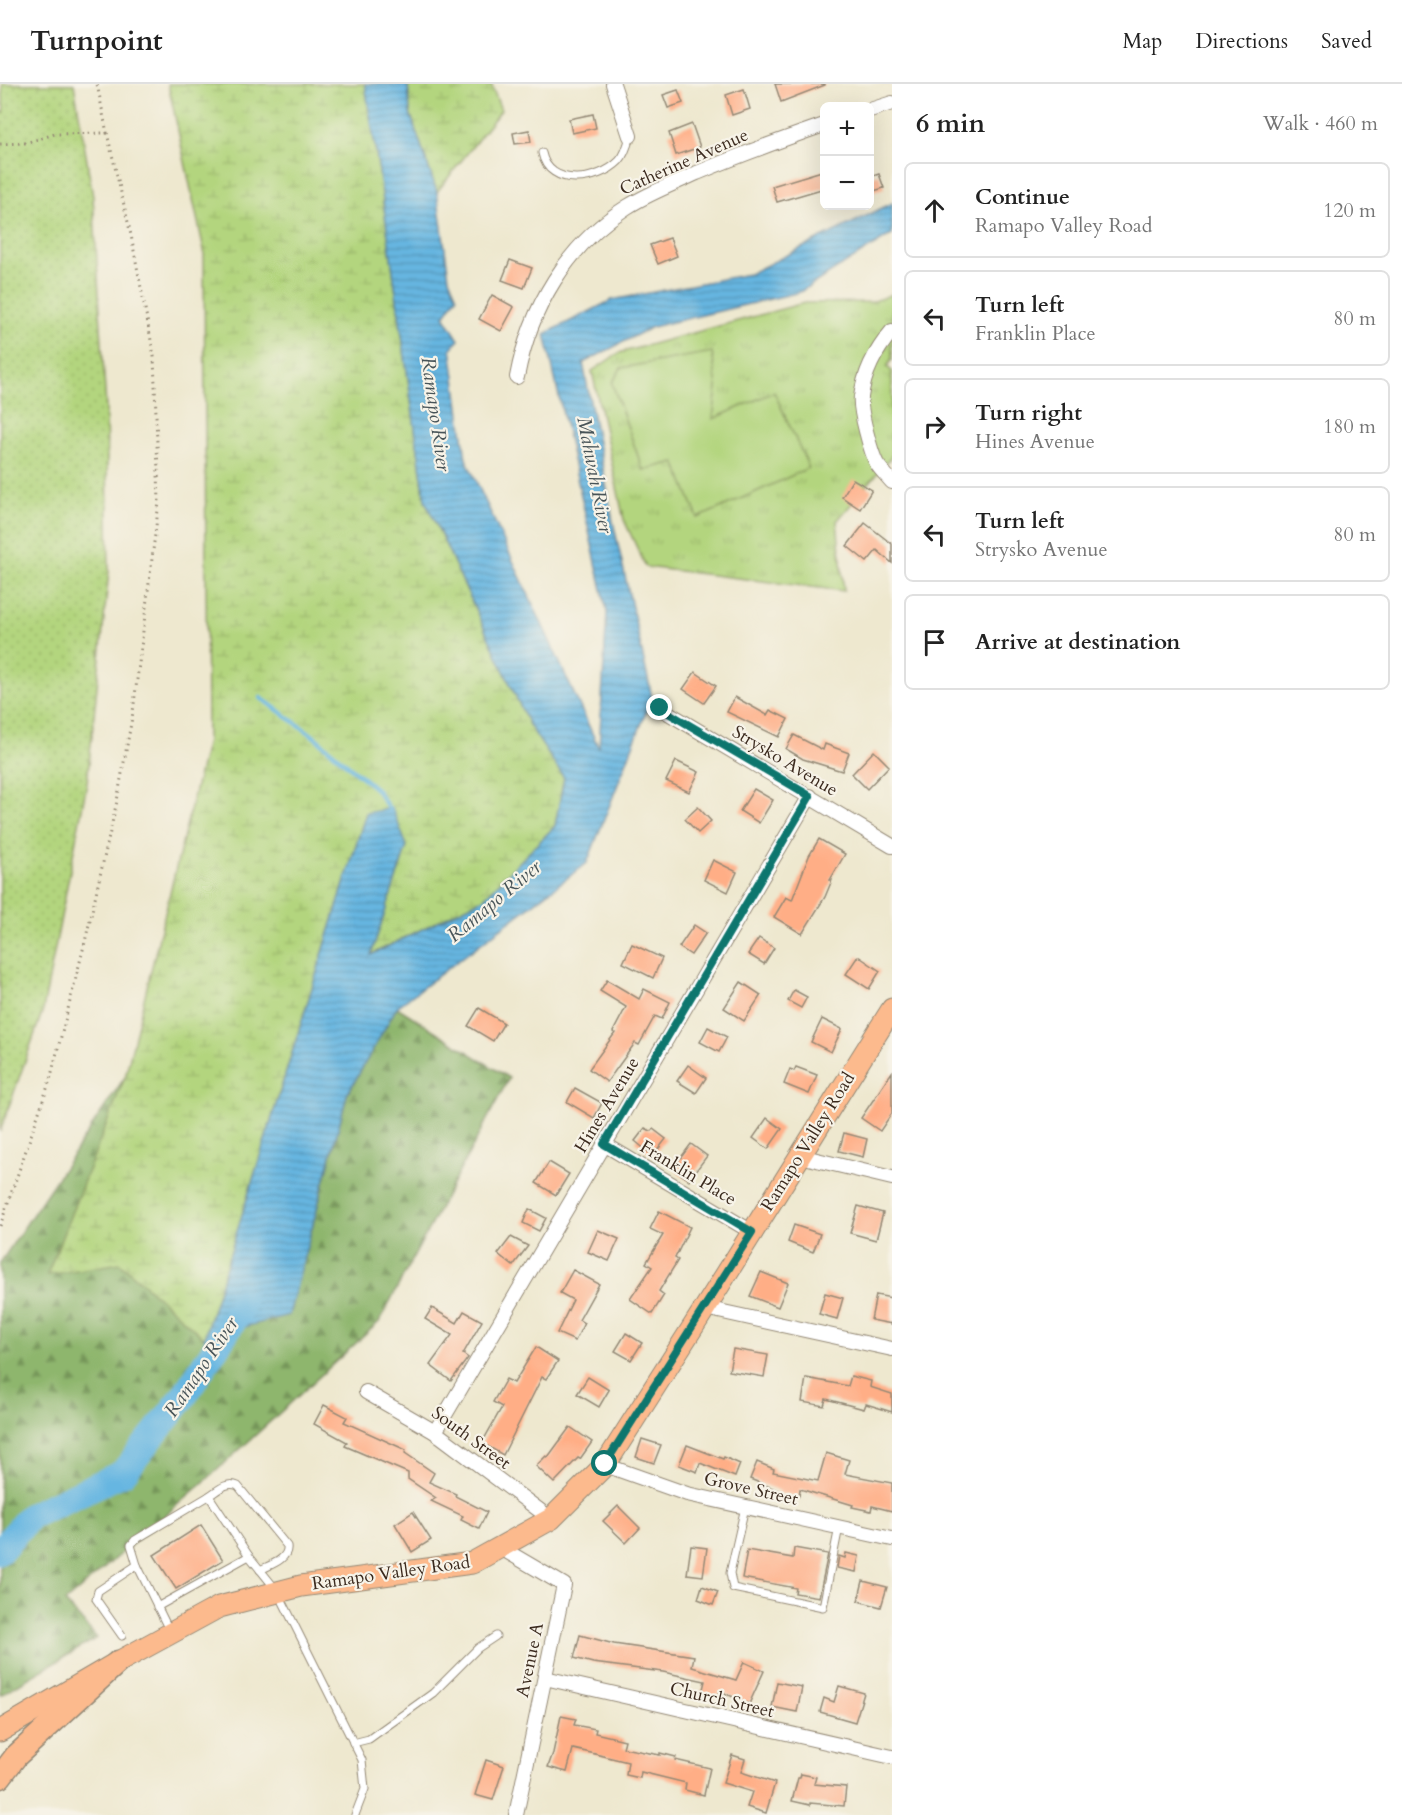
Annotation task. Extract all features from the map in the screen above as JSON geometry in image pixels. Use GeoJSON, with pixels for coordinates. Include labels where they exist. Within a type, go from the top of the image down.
{"type":"FeatureCollection","features":[{"type":"Feature","properties":{"kind":"highway"},"geometry":{"type":"LineString","coordinates":[[0,1777],[16,1756],[118,1662]]}},
{"type":"Feature","properties":{"kind":"main road","name":"Ramapo Valley Road"},"geometry":{"type":"LineString","coordinates":[[0,1731],[118,1662],[219,1607],[301,1586],[472,1563],[551,1519],[605,1464],[892,1009]]}},
{"type":"Feature","properties":{"kind":"street"},"geometry":{"type":"LineString","coordinates":[[613,84],[630,136]]}},
{"type":"Feature","properties":{"kind":"street"},"geometry":{"type":"LineString","coordinates":[[874,110],[892,103]]}},
{"type":"Feature","properties":{"kind":"street","name":"Catherine Avenue"},"geometry":{"type":"LineString","coordinates":[[518,377],[530,329],[541,302],[573,254],[599,228],[626,207],[648,194],[724,161],[820,127]]}},
{"type":"Feature","properties":{"kind":"street"},"geometry":{"type":"LineString","coordinates":[[892,331],[870,365],[860,399],[865,426],[877,464],[892,482]]}},
{"type":"Feature","properties":{"kind":"street","name":"Strysko Avenue"},"geometry":{"type":"LineString","coordinates":[[660,708],[892,846]]}},
{"type":"Feature","properties":{"kind":"street","name":"Hines Avenue"},"geometry":{"type":"LineString","coordinates":[[435,1432],[810,796]]}},
{"type":"Feature","properties":{"kind":"street","name":"Franklin Place"},"geometry":{"type":"LineString","coordinates":[[604,1144],[752,1232]]}},
{"type":"Feature","properties":{"kind":"street"},"geometry":{"type":"LineString","coordinates":[[800,1156],[892,1178]]}},
{"type":"Feature","properties":{"kind":"street"},"geometry":{"type":"LineString","coordinates":[[705,1308],[892,1349]]}},
{"type":"Feature","properties":{"kind":"street","name":"South Street"},"geometry":{"type":"LineString","coordinates":[[366,1392],[435,1432],[551,1519]]}},
{"type":"Feature","properties":{"kind":"street","name":"Grove Street"},"geometry":{"type":"LineString","coordinates":[[605,1464],[687,1494],[892,1539]]}},
{"type":"Feature","properties":{"kind":"street","name":"Avenue A"},"geometry":{"type":"LineString","coordinates":[[501,1548],[564,1584],[516,1815]]}},
{"type":"Feature","properties":{"kind":"street","name":"Church Street"},"geometry":{"type":"LineString","coordinates":[[545,1678],[892,1757]]}},
{"type":"Feature","properties":{"kind":"lane"},"geometry":{"type":"LineString","coordinates":[[542,153],[543,162],[555,174],[581,178],[609,169],[620,160],[630,136]]}},
{"type":"Feature","properties":{"kind":"lane"},"geometry":{"type":"LineString","coordinates":[[171,1633],[131,1550],[131,1545],[135,1540],[227,1484],[233,1483],[238,1486],[289,1551],[287,1556],[260,1570]]}},
{"type":"Feature","properties":{"kind":"lane"},"geometry":{"type":"LineString","coordinates":[[209,1496],[249,1556],[278,1592],[362,1760],[365,1789],[355,1815]]}},
{"type":"Feature","properties":{"kind":"lane"},"geometry":{"type":"LineString","coordinates":[[746,1507],[730,1573],[733,1588],[823,1607],[839,1527]]}},
{"type":"Feature","properties":{"kind":"lane"},"geometry":{"type":"LineString","coordinates":[[157,1607],[249,1556]]}},
{"type":"Feature","properties":{"kind":"lane"},"geometry":{"type":"LineString","coordinates":[[122,1636],[96,1599],[96,1595],[98,1591],[138,1565]]}},
{"type":"Feature","properties":{"kind":"lane"},"geometry":{"type":"LineString","coordinates":[[353,1743],[369,1738],[433,1693],[478,1648],[496,1636]]}},
{"type":"Feature","properties":{"kind":"path"},"geometry":{"type":"LineString","coordinates":[[0,1226],[50,1080],[85,942],[117,801],[133,712],[159,501],[154,356],[131,235],[97,84]]}},
{"type":"Feature","properties":{"kind":"path"},"geometry":{"type":"LineString","coordinates":[[0,144],[25,143],[55,134],[107,133]]}},
{"type":"Feature","properties":{"kind":"green space"},"geometry":{"type":"Polygon","coordinates":[[[2,84],[74,84],[93,197],[106,408],[109,571],[87,783],[43,1010],[0,1132],[0,112],[4,113],[2,84]]]}},
{"type":"Feature","properties":{"kind":"green space"},"geometry":{"type":"Polygon","coordinates":[[[168,84],[365,84],[425,500],[529,725],[564,778],[555,826],[484,898],[370,955],[407,846],[366,813],[204,1338],[120,1263],[47,1275],[125,1077],[207,741],[204,250],[168,84]]]}},
{"type":"Feature","properties":{"kind":"green space"},"geometry":{"type":"Polygon","coordinates":[[[408,84],[491,84],[501,110],[437,192],[410,113],[408,84]]]}},
{"type":"Feature","properties":{"kind":"green space"},"geometry":{"type":"Polygon","coordinates":[[[892,294],[892,359],[887,367],[892,371],[892,456],[837,521],[844,591],[646,567],[624,520],[592,371],[619,353],[804,303],[872,302],[892,294]]]}},
{"type":"Feature","properties":{"kind":"green space"},"geometry":{"type":"Polygon","coordinates":[[[712,352],[717,387],[713,419],[774,392],[809,468],[698,518],[675,462],[643,470],[612,383],[621,368],[712,352]]]}},
{"type":"Feature","properties":{"kind":"green space"},"geometry":{"type":"Polygon","coordinates":[[[397,1007],[509,1078],[379,1322],[214,1473],[65,1602],[97,1638],[0,1695],[0,1263],[125,1077],[48,1274],[120,1263],[204,1338],[289,1314],[347,1095],[397,1007]]]}},
{"type":"Feature","properties":{"kind":"water","name":"Mahwah River"},"geometry":{"type":"Polygon","coordinates":[[[365,84],[408,84],[410,113],[437,192],[449,278],[457,297],[444,316],[459,340],[451,348],[466,459],[599,748],[607,612],[545,334],[612,300],[749,274],[892,203],[892,234],[800,292],[652,327],[583,363],[613,522],[652,697],[587,863],[397,1007],[347,1095],[289,1315],[204,1338],[366,813],[392,808],[407,846],[371,955],[484,898],[555,826],[564,778],[529,725],[425,500],[365,84]]]}},
{"type":"Feature","properties":{"kind":"building"},"geometry":{"type":"Polygon","coordinates":[[[775,84],[825,84],[825,85],[781,102],[775,84]]]}},
{"type":"Feature","properties":{"kind":"building"},"geometry":{"type":"Polygon","coordinates":[[[744,89],[750,109],[732,115],[726,95],[744,89]]]}},
{"type":"Feature","properties":{"kind":"building"},"geometry":{"type":"Polygon","coordinates":[[[678,90],[683,103],[668,108],[663,95],[678,90]]]}},
{"type":"Feature","properties":{"kind":"building"},"geometry":{"type":"Polygon","coordinates":[[[593,114],[596,128],[572,133],[569,119],[593,114]]]}},
{"type":"Feature","properties":{"kind":"building"},"geometry":{"type":"Polygon","coordinates":[[[692,124],[700,147],[676,155],[669,133],[692,124]]]}},
{"type":"Feature","properties":{"kind":"building"},"geometry":{"type":"Polygon","coordinates":[[[529,130],[531,142],[515,144],[513,133],[529,130]]]}},
{"type":"Feature","properties":{"kind":"building"},"geometry":{"type":"Polygon","coordinates":[[[820,172],[820,189],[777,202],[772,186],[820,172]]]}},
{"type":"Feature","properties":{"kind":"building"},"geometry":{"type":"Polygon","coordinates":[[[879,174],[884,188],[874,191],[874,176],[879,174]]]}},
{"type":"Feature","properties":{"kind":"building"},"geometry":{"type":"Polygon","coordinates":[[[670,238],[677,256],[658,264],[650,245],[670,238]]]}},
{"type":"Feature","properties":{"kind":"building"},"geometry":{"type":"Polygon","coordinates":[[[510,260],[532,268],[524,288],[502,280],[510,260]]]}},
{"type":"Feature","properties":{"kind":"building"},"geometry":{"type":"Polygon","coordinates":[[[492,295],[514,307],[501,331],[479,319],[492,295]]]}},
{"type":"Feature","properties":{"kind":"building"},"geometry":{"type":"Polygon","coordinates":[[[853,479],[872,490],[860,509],[842,497],[853,479]]]}},
{"type":"Feature","properties":{"kind":"building"},"geometry":{"type":"Polygon","coordinates":[[[865,523],[892,544],[892,563],[877,550],[867,562],[847,546],[865,523]]]}},
{"type":"Feature","properties":{"kind":"building"},"geometry":{"type":"Polygon","coordinates":[[[695,672],[716,686],[704,703],[683,689],[695,672]]]}},
{"type":"Feature","properties":{"kind":"building"},"geometry":{"type":"Polygon","coordinates":[[[735,697],[767,715],[770,710],[788,719],[779,737],[727,712],[735,697]]]}},
{"type":"Feature","properties":{"kind":"building"},"geometry":{"type":"Polygon","coordinates":[[[794,735],[823,750],[825,744],[849,753],[842,771],[803,759],[786,749],[794,735]]]}},
{"type":"Feature","properties":{"kind":"building"},"geometry":{"type":"Polygon","coordinates":[[[874,751],[889,766],[867,789],[852,774],[874,751]]]}},
{"type":"Feature","properties":{"kind":"building"},"geometry":{"type":"Polygon","coordinates":[[[676,761],[699,772],[689,792],[666,781],[676,761]]]}},
{"type":"Feature","properties":{"kind":"building"},"geometry":{"type":"Polygon","coordinates":[[[754,789],[773,800],[759,823],[740,811],[754,789]]]}},
{"type":"Feature","properties":{"kind":"building"},"geometry":{"type":"Polygon","coordinates":[[[698,807],[711,821],[698,833],[685,819],[698,807]]]}},
{"type":"Feature","properties":{"kind":"building"},"geometry":{"type":"Polygon","coordinates":[[[819,839],[845,854],[830,880],[832,880],[825,897],[802,934],[774,917],[786,897],[792,900],[809,856],[819,839]]]}},
{"type":"Feature","properties":{"kind":"building"},"geometry":{"type":"Polygon","coordinates":[[[713,860],[737,872],[728,892],[704,880],[713,860]]]}},
{"type":"Feature","properties":{"kind":"building"},"geometry":{"type":"Polygon","coordinates":[[[694,925],[706,933],[691,955],[679,947],[694,925]]]}},
{"type":"Feature","properties":{"kind":"building"},"geometry":{"type":"Polygon","coordinates":[[[759,938],[774,948],[764,964],[748,954],[759,938]]]}},
{"type":"Feature","properties":{"kind":"building"},"geometry":{"type":"Polygon","coordinates":[[[632,944],[662,958],[653,978],[623,963],[632,944]]]}},
{"type":"Feature","properties":{"kind":"building"},"geometry":{"type":"Polygon","coordinates":[[[858,956],[880,971],[869,989],[846,974],[858,956]]]}},
{"type":"Feature","properties":{"kind":"building"},"geometry":{"type":"Polygon","coordinates":[[[607,980],[639,999],[644,989],[670,1002],[662,1019],[655,1016],[639,1045],[635,1043],[607,1082],[589,1069],[615,1033],[613,1032],[626,1007],[600,991],[607,980]]]}},
{"type":"Feature","properties":{"kind":"building"},"geometry":{"type":"Polygon","coordinates":[[[741,982],[761,995],[744,1021],[724,1008],[741,982]]]}},
{"type":"Feature","properties":{"kind":"building"},"geometry":{"type":"Polygon","coordinates":[[[794,990],[807,997],[801,1008],[788,1001],[794,990]]]}},
{"type":"Feature","properties":{"kind":"building"},"geometry":{"type":"Polygon","coordinates":[[[479,1008],[504,1023],[493,1041],[468,1026],[479,1008]]]}},
{"type":"Feature","properties":{"kind":"building"},"geometry":{"type":"Polygon","coordinates":[[[822,1019],[842,1029],[831,1052],[811,1042],[822,1019]]]}},
{"type":"Feature","properties":{"kind":"building"},"geometry":{"type":"Polygon","coordinates":[[[708,1027],[727,1037],[719,1052],[700,1042],[708,1027]]]}},
{"type":"Feature","properties":{"kind":"building"},"geometry":{"type":"Polygon","coordinates":[[[688,1065],[706,1078],[696,1093],[677,1081],[688,1065]]]}},
{"type":"Feature","properties":{"kind":"building"},"geometry":{"type":"Polygon","coordinates":[[[796,1067],[817,1075],[809,1094],[784,1084],[790,1069],[794,1071],[796,1067]]]}},
{"type":"Feature","properties":{"kind":"building"},"geometry":{"type":"Polygon","coordinates":[[[892,1072],[892,1113],[880,1131],[861,1118],[892,1072]]]}},
{"type":"Feature","properties":{"kind":"building"},"geometry":{"type":"Polygon","coordinates":[[[575,1088],[602,1103],[594,1118],[567,1102],[575,1088]]]}},
{"type":"Feature","properties":{"kind":"building"},"geometry":{"type":"Polygon","coordinates":[[[767,1118],[782,1129],[768,1149],[753,1138],[767,1118]]]}},
{"type":"Feature","properties":{"kind":"building"},"geometry":{"type":"Polygon","coordinates":[[[645,1128],[651,1131],[653,1129],[666,1139],[653,1156],[635,1141],[645,1128]]]}},
{"type":"Feature","properties":{"kind":"building"},"geometry":{"type":"Polygon","coordinates":[[[844,1133],[867,1139],[863,1157],[839,1151],[844,1133]]]}},
{"type":"Feature","properties":{"kind":"building"},"geometry":{"type":"Polygon","coordinates":[[[691,1144],[707,1156],[689,1180],[673,1168],[691,1144]]]}},
{"type":"Feature","properties":{"kind":"building"},"geometry":{"type":"Polygon","coordinates":[[[549,1162],[569,1174],[556,1195],[536,1183],[549,1162]]]}},
{"type":"Feature","properties":{"kind":"building"},"geometry":{"type":"Polygon","coordinates":[[[858,1206],[883,1213],[876,1240],[850,1233],[858,1206]]]}},
{"type":"Feature","properties":{"kind":"building"},"geometry":{"type":"Polygon","coordinates":[[[529,1209],[546,1218],[539,1231],[523,1223],[529,1209]]]}},
{"type":"Feature","properties":{"kind":"building"},"geometry":{"type":"Polygon","coordinates":[[[659,1211],[690,1227],[675,1258],[678,1260],[659,1291],[664,1295],[652,1314],[630,1299],[652,1267],[646,1263],[663,1235],[650,1229],[659,1211]]]}},
{"type":"Feature","properties":{"kind":"building"},"geometry":{"type":"Polygon","coordinates":[[[794,1225],[820,1234],[813,1252],[788,1242],[794,1225]]]}},
{"type":"Feature","properties":{"kind":"building"},"geometry":{"type":"Polygon","coordinates":[[[598,1230],[619,1239],[609,1261],[588,1252],[598,1230]]]}},
{"type":"Feature","properties":{"kind":"building"},"geometry":{"type":"Polygon","coordinates":[[[511,1237],[528,1246],[513,1266],[498,1254],[511,1237]]]}},
{"type":"Feature","properties":{"kind":"building"},"geometry":{"type":"Polygon","coordinates":[[[573,1270],[599,1284],[579,1320],[584,1323],[575,1341],[557,1333],[573,1300],[560,1293],[573,1270]]]}},
{"type":"Feature","properties":{"kind":"building"},"geometry":{"type":"Polygon","coordinates":[[[761,1272],[788,1283],[778,1307],[750,1296],[761,1272]]]}},
{"type":"Feature","properties":{"kind":"building"},"geometry":{"type":"Polygon","coordinates":[[[825,1293],[843,1298],[837,1319],[819,1314],[825,1293]]]}},
{"type":"Feature","properties":{"kind":"building"},"geometry":{"type":"Polygon","coordinates":[[[876,1295],[892,1298],[892,1324],[871,1320],[876,1295]]]}},
{"type":"Feature","properties":{"kind":"building"},"geometry":{"type":"Polygon","coordinates":[[[432,1308],[457,1323],[464,1311],[482,1321],[463,1354],[468,1358],[451,1381],[430,1365],[452,1335],[425,1319],[432,1308]]]}},
{"type":"Feature","properties":{"kind":"building"},"geometry":{"type":"Polygon","coordinates":[[[626,1333],[642,1343],[631,1360],[615,1351],[626,1333]]]}},
{"type":"Feature","properties":{"kind":"building"},"geometry":{"type":"Polygon","coordinates":[[[536,1347],[558,1361],[546,1379],[542,1377],[503,1455],[482,1443],[502,1407],[493,1402],[506,1379],[514,1383],[536,1347]]]}},
{"type":"Feature","properties":{"kind":"building"},"geometry":{"type":"Polygon","coordinates":[[[733,1349],[768,1355],[764,1377],[729,1371],[733,1349]]]}},
{"type":"Feature","properties":{"kind":"building"},"geometry":{"type":"Polygon","coordinates":[[[851,1376],[871,1381],[870,1387],[892,1394],[892,1412],[866,1404],[864,1409],[826,1399],[824,1406],[802,1402],[806,1378],[848,1386],[851,1376]]]}},
{"type":"Feature","properties":{"kind":"building"},"geometry":{"type":"Polygon","coordinates":[[[588,1377],[609,1390],[599,1407],[577,1394],[588,1377]]]}},
{"type":"Feature","properties":{"kind":"building"},"geometry":{"type":"Polygon","coordinates":[[[324,1405],[347,1417],[344,1422],[406,1450],[405,1453],[434,1473],[429,1482],[487,1512],[479,1529],[461,1520],[463,1516],[431,1501],[436,1498],[408,1479],[408,1473],[345,1446],[347,1442],[314,1424],[324,1405]]]}},
{"type":"Feature","properties":{"kind":"building"},"geometry":{"type":"Polygon","coordinates":[[[570,1427],[592,1442],[580,1459],[578,1458],[554,1483],[536,1466],[546,1456],[548,1457],[570,1427]]]}},
{"type":"Feature","properties":{"kind":"building"},"geometry":{"type":"Polygon","coordinates":[[[642,1439],[661,1445],[654,1463],[636,1457],[642,1439]]]}},
{"type":"Feature","properties":{"kind":"building"},"geometry":{"type":"Polygon","coordinates":[[[687,1445],[740,1464],[735,1477],[700,1463],[697,1472],[679,1465],[687,1445]]]}},
{"type":"Feature","properties":{"kind":"building"},"geometry":{"type":"Polygon","coordinates":[[[826,1453],[849,1460],[845,1474],[892,1483],[892,1511],[872,1506],[871,1511],[852,1507],[853,1505],[800,1489],[799,1496],[779,1493],[780,1491],[750,1479],[757,1462],[774,1469],[773,1472],[818,1481],[826,1453]]]}},
{"type":"Feature","properties":{"kind":"building"},"geometry":{"type":"Polygon","coordinates":[[[618,1506],[640,1528],[626,1543],[603,1521],[618,1506]]]}},
{"type":"Feature","properties":{"kind":"building"},"geometry":{"type":"Polygon","coordinates":[[[413,1512],[431,1540],[412,1552],[395,1524],[413,1512]]]}},
{"type":"Feature","properties":{"kind":"building"},"geometry":{"type":"Polygon","coordinates":[[[201,1525],[223,1560],[176,1589],[154,1555],[201,1525]]]}},
{"type":"Feature","properties":{"kind":"building"},"geometry":{"type":"Polygon","coordinates":[[[691,1546],[707,1548],[703,1576],[687,1574],[691,1546]]]}},
{"type":"Feature","properties":{"kind":"building"},"geometry":{"type":"Polygon","coordinates":[[[794,1548],[828,1554],[819,1597],[795,1593],[796,1588],[742,1578],[747,1550],[793,1558],[794,1548]]]}},
{"type":"Feature","properties":{"kind":"building"},"geometry":{"type":"Polygon","coordinates":[[[846,1553],[859,1556],[856,1572],[837,1568],[839,1556],[845,1558],[846,1553]]]}},
{"type":"Feature","properties":{"kind":"building"},"geometry":{"type":"Polygon","coordinates":[[[863,1581],[887,1587],[881,1607],[858,1601],[863,1581]]]}},
{"type":"Feature","properties":{"kind":"building"},"geometry":{"type":"Polygon","coordinates":[[[702,1586],[718,1592],[713,1605],[698,1599],[702,1586]]]}},
{"type":"Feature","properties":{"kind":"building"},"geometry":{"type":"Polygon","coordinates":[[[580,1635],[614,1644],[694,1656],[692,1667],[736,1680],[744,1662],[764,1671],[749,1704],[720,1691],[718,1698],[702,1693],[705,1681],[574,1658],[580,1635]]]}},
{"type":"Feature","properties":{"kind":"building"},"geometry":{"type":"Polygon","coordinates":[[[777,1682],[802,1687],[797,1712],[772,1707],[777,1682]]]}},
{"type":"Feature","properties":{"kind":"building"},"geometry":{"type":"Polygon","coordinates":[[[839,1686],[864,1693],[855,1722],[820,1712],[824,1698],[834,1702],[839,1686]]]}},
{"type":"Feature","properties":{"kind":"building"},"geometry":{"type":"Polygon","coordinates":[[[561,1716],[576,1719],[574,1725],[596,1729],[595,1733],[625,1740],[623,1748],[660,1755],[660,1753],[676,1757],[675,1760],[710,1768],[704,1795],[685,1790],[686,1783],[641,1772],[640,1778],[626,1775],[628,1762],[573,1749],[567,1772],[548,1767],[561,1716]]]}},
{"type":"Feature","properties":{"kind":"building"},"geometry":{"type":"Polygon","coordinates":[[[732,1755],[745,1759],[741,1772],[775,1783],[766,1813],[747,1807],[752,1792],[723,1783],[732,1755]]]}},
{"type":"Feature","properties":{"kind":"building"},"geometry":{"type":"Polygon","coordinates":[[[486,1760],[504,1766],[493,1800],[475,1795],[486,1760]]]}},
{"type":"Feature","properties":{"kind":"building"},"geometry":{"type":"Polygon","coordinates":[[[801,1774],[816,1777],[814,1784],[846,1787],[844,1806],[810,1803],[810,1805],[792,1801],[801,1774]]]}},
{"type":"Feature","properties":{"kind":"waterway"},"geometry":{"type":"LineString","coordinates":[[261,698],[311,734],[376,789],[391,812]]}},
{"type":"Feature","properties":{"kind":"waterway","name":"Ramapo River"},"geometry":{"type":"LineString","coordinates":[[0,1551],[30,1516],[123,1473],[182,1399],[239,1312],[242,1301]]}},
{"type":"Feature","properties":{"kind":"route"},"geometry":{"type":"LineString","coordinates":[[605,1464],[752,1232],[604,1144],[810,796],[660,708]]}}]}
